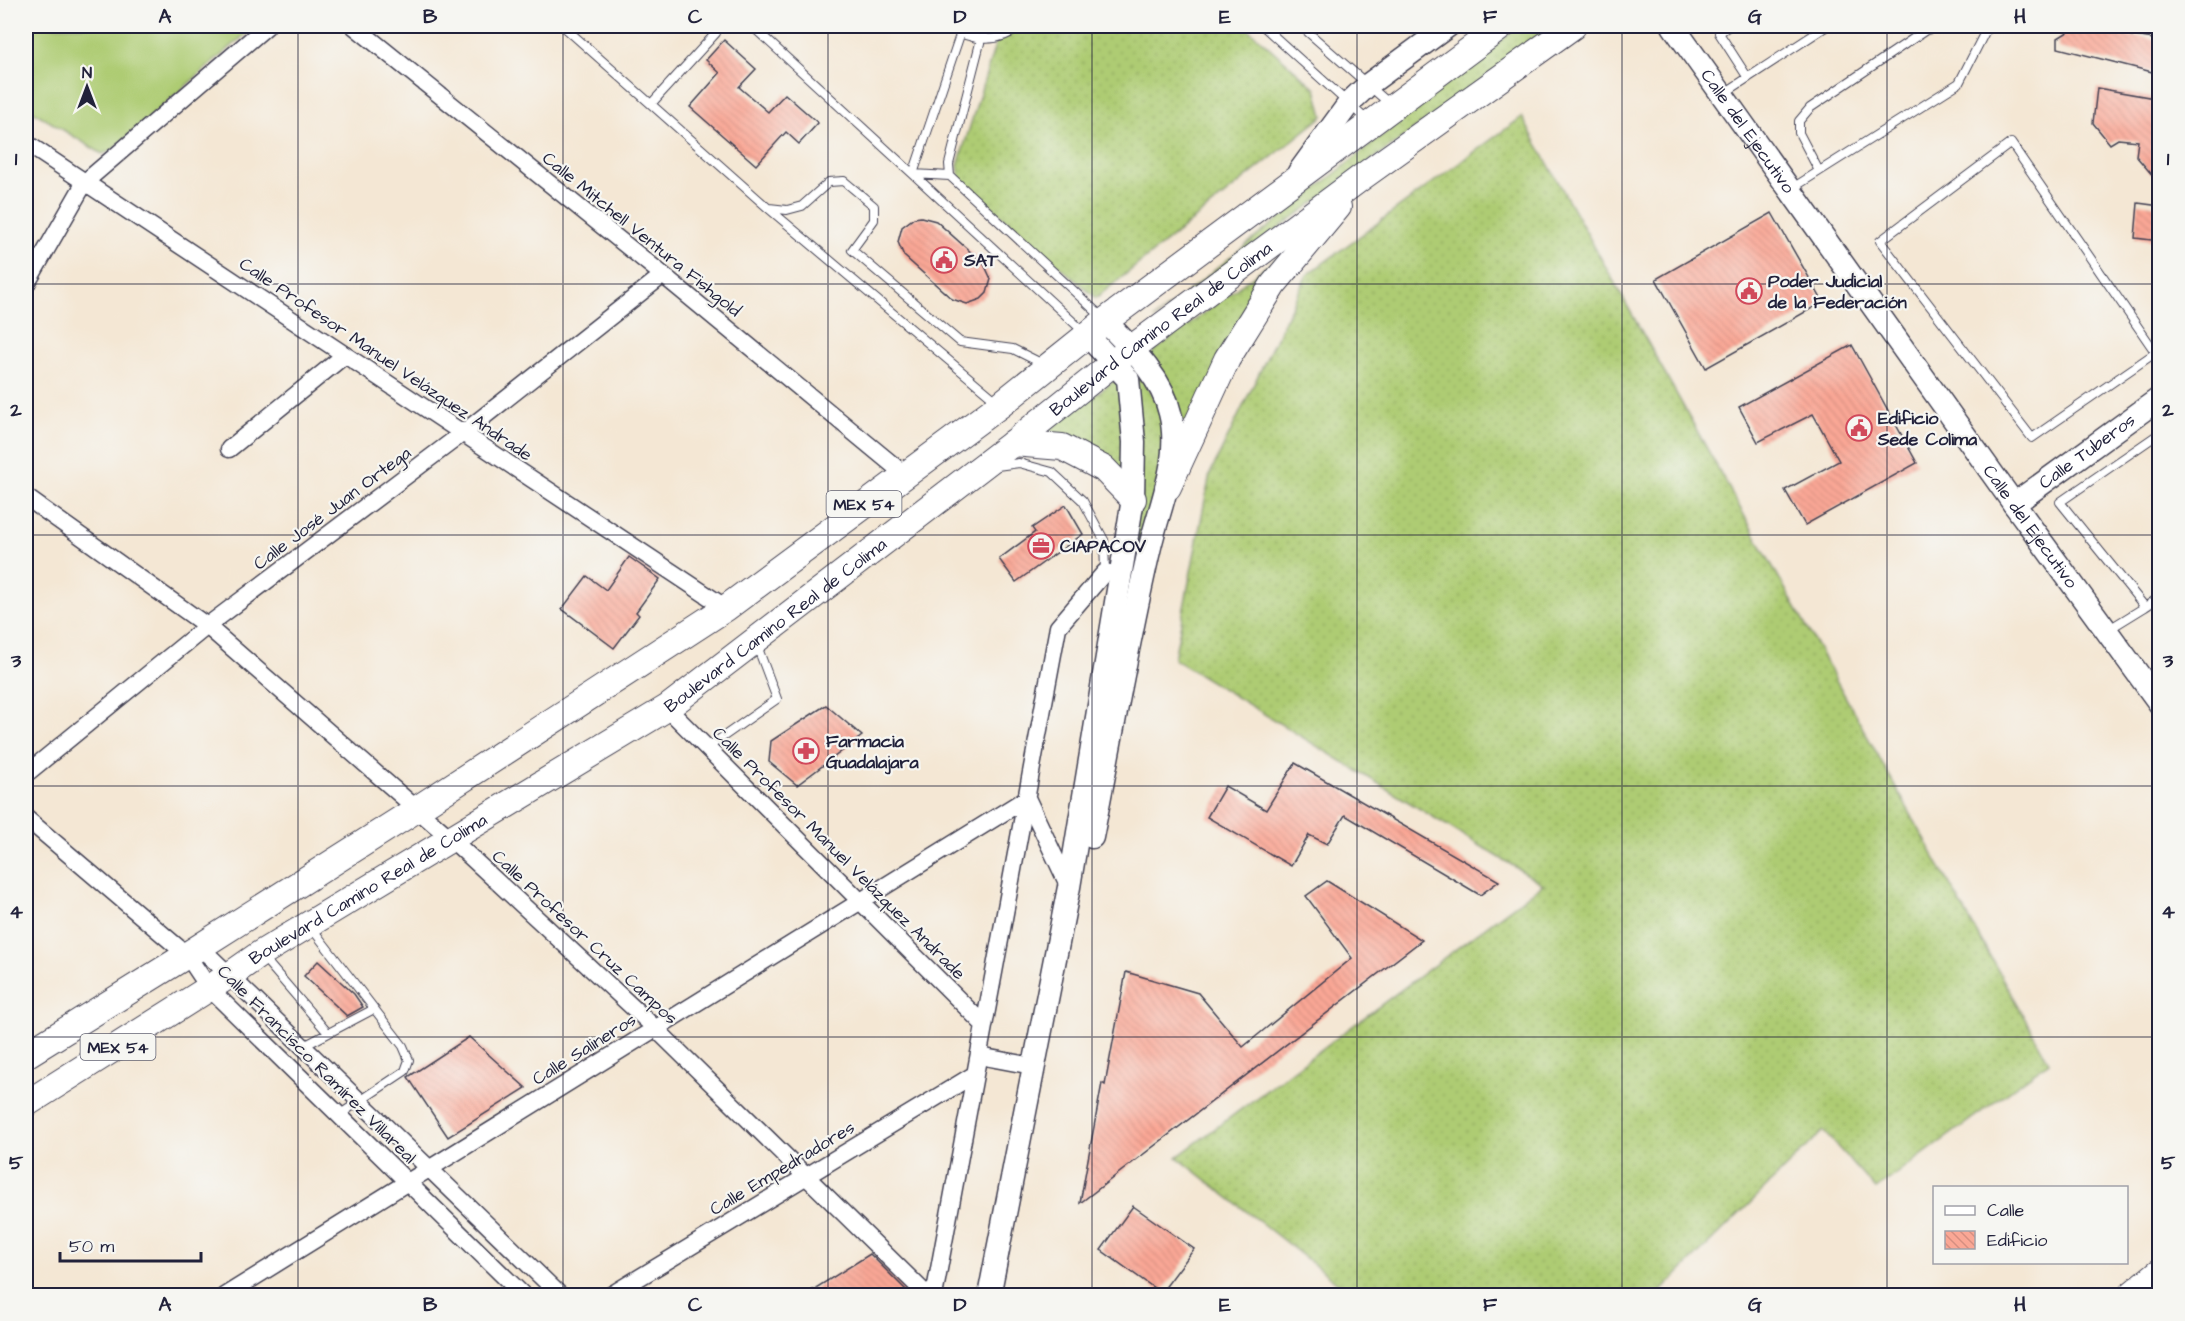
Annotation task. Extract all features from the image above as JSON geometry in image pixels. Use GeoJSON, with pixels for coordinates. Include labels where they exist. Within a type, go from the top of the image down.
{"type":"FeatureCollection","features":[{"type":"Feature","properties":{"kind":"highway"},"geometry":{"type":"LineString","coordinates":[[2133,1296],[2160,1274]]}},
{"type":"Feature","properties":{"kind":"main road","name":"Boulevard Camino Real de Colima"},"geometry":{"type":"LineString","coordinates":[[26,1055],[417,809],[726,608],[1000,405],[1096,328],[1502,26]]}},
{"type":"Feature","properties":{"kind":"main road","name":"Boulevard Camino Real de Colima"},"geometry":{"type":"LineString","coordinates":[[26,1104],[220,982],[260,954],[667,708],[1123,356],[1362,177],[1573,26]]}},
{"type":"Feature","properties":{"kind":"main road"},"geometry":{"type":"LineString","coordinates":[[1168,487],[1227,359],[1267,295],[1362,177]]}},
{"type":"Feature","properties":{"kind":"main road"},"geometry":{"type":"LineString","coordinates":[[1012,443],[1062,447],[1104,469],[1133,499]]}},
{"type":"Feature","properties":{"kind":"street"},"geometry":{"type":"LineString","coordinates":[[26,285],[85,182],[267,26]]}},
{"type":"Feature","properties":{"kind":"street","name":"Calle Mitchell Ventura Fishgold"},"geometry":{"type":"LineString","coordinates":[[354,26],[663,275],[904,474]]}},
{"type":"Feature","properties":{"kind":"street"},"geometry":{"type":"LineString","coordinates":[[1291,184],[1350,102],[1369,84],[1448,26]]}},
{"type":"Feature","properties":{"kind":"street","name":"Calle del Ejecutivo"},"geometry":{"type":"LineString","coordinates":[[1673,26],[2013,504],[2160,704]]}},
{"type":"Feature","properties":{"kind":"street","name":"Calle Profesor Manuel Velázquez Andrade"},"geometry":{"type":"LineString","coordinates":[[26,143],[726,608]]}},
{"type":"Feature","properties":{"kind":"street","name":"Calle José Juan Ortega"},"geometry":{"type":"LineString","coordinates":[[26,774],[207,626],[463,433],[663,275]]}},
{"type":"Feature","properties":{"kind":"street"},"geometry":{"type":"LineString","coordinates":[[1069,886],[1089,853],[1149,549],[1168,487],[1173,443],[1170,412],[1159,386],[1123,356],[1096,328]]}},
{"type":"Feature","properties":{"kind":"street"},"geometry":{"type":"LineString","coordinates":[[229,449],[345,355]]}},
{"type":"Feature","properties":{"kind":"street"},"geometry":{"type":"LineString","coordinates":[[985,1292],[1069,886],[1113,574],[1133,499],[1134,442],[1128,379],[1123,356]]}},
{"type":"Feature","properties":{"kind":"street","name":"Calle Tuberos"},"geometry":{"type":"LineString","coordinates":[[2013,504],[2158,401]]}},
{"type":"Feature","properties":{"kind":"street","name":"Calle Profesor Cruz Campos"},"geometry":{"type":"LineString","coordinates":[[26,497],[207,626],[450,838],[655,1028],[928,1296]]}},
{"type":"Feature","properties":{"kind":"street"},"geometry":{"type":"LineString","coordinates":[[934,1296],[1058,627],[1113,574]]}},
{"type":"Feature","properties":{"kind":"street","name":"Calle Profesor Manuel Velázquez Andrade"},"geometry":{"type":"LineString","coordinates":[[667,708],[984,1025]]}},
{"type":"Feature","properties":{"kind":"street"},"geometry":{"type":"LineString","coordinates":[[1026,798],[1069,886]]}},
{"type":"Feature","properties":{"kind":"street","name":"Calle Salineros"},"geometry":{"type":"LineString","coordinates":[[224,1296],[1026,798]]}},
{"type":"Feature","properties":{"kind":"street","name":"Calle Francisco Ramírez Villareal"},"geometry":{"type":"LineString","coordinates":[[26,818],[194,951],[339,1115],[524,1296]]}},
{"type":"Feature","properties":{"kind":"street","name":"Calle Francisco Ramírez Villareal"},"geometry":{"type":"LineString","coordinates":[[194,951],[220,982],[304,1046],[561,1296]]}},
{"type":"Feature","properties":{"kind":"street"},"geometry":{"type":"LineString","coordinates":[[979,1056],[1033,1066]]}},
{"type":"Feature","properties":{"kind":"street","name":"Calle Empedradores"},"geometry":{"type":"LineString","coordinates":[[609,1296],[975,1074]]}},
{"type":"Feature","properties":{"kind":"lane"},"geometry":{"type":"LineString","coordinates":[[563,26],[768,208],[1000,405]]}},
{"type":"Feature","properties":{"kind":"lane"},"geometry":{"type":"LineString","coordinates":[[651,104],[716,33],[708,26]]}},
{"type":"Feature","properties":{"kind":"lane"},"geometry":{"type":"LineString","coordinates":[[752,26],[913,174],[1096,328]]}},
{"type":"Feature","properties":{"kind":"lane"},"geometry":{"type":"LineString","coordinates":[[949,26],[981,39],[998,38],[1021,26]]}},
{"type":"Feature","properties":{"kind":"lane"},"geometry":{"type":"LineString","coordinates":[[988,26],[981,39],[949,164],[950,176],[1096,328]]}},
{"type":"Feature","properties":{"kind":"lane"},"geometry":{"type":"LineString","coordinates":[[1263,26],[1371,123]]}},
{"type":"Feature","properties":{"kind":"lane"},"geometry":{"type":"LineString","coordinates":[[1301,26],[1393,107]]}},
{"type":"Feature","properties":{"kind":"lane"},"geometry":{"type":"LineString","coordinates":[[1729,26],[1719,33],[1748,78]]}},
{"type":"Feature","properties":{"kind":"lane"},"geometry":{"type":"LineString","coordinates":[[1722,95],[1827,26]]}},
{"type":"Feature","properties":{"kind":"lane"},"geometry":{"type":"LineString","coordinates":[[1820,171],[1799,134],[1799,121],[1810,108],[1926,30],[1946,26],[1987,28],[2002,26]]}},
{"type":"Feature","properties":{"kind":"lane"},"geometry":{"type":"LineString","coordinates":[[2139,26],[2160,28]]}},
{"type":"Feature","properties":{"kind":"lane"},"geometry":{"type":"LineString","coordinates":[[1790,189],[1959,83],[1987,28]]}},
{"type":"Feature","properties":{"kind":"lane"},"geometry":{"type":"LineString","coordinates":[[913,174],[961,29]]}},
{"type":"Feature","properties":{"kind":"lane"},"geometry":{"type":"LineString","coordinates":[[2011,144],[2157,356],[2032,438],[1880,241],[2011,144]]}},
{"type":"Feature","properties":{"kind":"lane"},"geometry":{"type":"LineString","coordinates":[[913,174],[950,176]]}},
{"type":"Feature","properties":{"kind":"lane"},"geometry":{"type":"LineString","coordinates":[[768,208],[787,210],[802,206],[829,182],[844,181],[874,206],[874,220],[852,250],[960,342],[1012,349],[1048,367]]}},
{"type":"Feature","properties":{"kind":"lane"},"geometry":{"type":"LineString","coordinates":[[2145,607],[2060,502],[2160,433]]}},
{"type":"Feature","properties":{"kind":"lane"},"geometry":{"type":"LineString","coordinates":[[976,471],[1019,463],[1052,472],[1083,501],[1104,540],[1113,574]]}},
{"type":"Feature","properties":{"kind":"lane"},"geometry":{"type":"LineString","coordinates":[[2106,631],[2160,597]]}},
{"type":"Feature","properties":{"kind":"lane"},"geometry":{"type":"LineString","coordinates":[[706,748],[777,699],[755,641]]}},
{"type":"Feature","properties":{"kind":"lane"},"geometry":{"type":"LineString","coordinates":[[309,924],[403,1046],[409,1060],[405,1071],[339,1115]]}},
{"type":"Feature","properties":{"kind":"lane"},"geometry":{"type":"LineString","coordinates":[[260,954],[328,1033]]}},
{"type":"Feature","properties":{"kind":"lane"},"geometry":{"type":"LineString","coordinates":[[304,1046],[374,1010]]}},
{"type":"Feature","properties":{"kind":"green space"},"geometry":{"type":"Polygon","coordinates":[[[26,26],[255,26],[111,151],[102,154],[26,107],[26,26]]]}},
{"type":"Feature","properties":{"kind":"green space"},"geometry":{"type":"Polygon","coordinates":[[[1001,26],[1245,26],[1316,89],[1323,116],[1096,298],[960,180],[958,165],[1001,26]]]}},
{"type":"Feature","properties":{"kind":"green space"},"geometry":{"type":"Polygon","coordinates":[[[1521,26],[1556,26],[1154,319],[1501,40],[1521,26]]]}},
{"type":"Feature","properties":{"kind":"green space"},"geometry":{"type":"Polygon","coordinates":[[[1522,117],[2049,1062],[1876,1189],[1823,1131],[1657,1295],[1353,1295],[1177,1157],[1543,884],[1174,659],[1210,474],[1307,275],[1522,117]]]}},
{"type":"Feature","properties":{"kind":"green space"},"geometry":{"type":"Polygon","coordinates":[[[1307,235],[1180,437],[1148,356],[1307,235]]]}},
{"type":"Feature","properties":{"kind":"green space"},"geometry":{"type":"Polygon","coordinates":[[[1142,376],[1161,410],[1165,445],[1137,576],[1128,574],[1135,382],[1142,376]]]}},
{"type":"Feature","properties":{"kind":"green space"},"geometry":{"type":"Polygon","coordinates":[[[1119,377],[1126,481],[1041,436],[1119,377]]]}},
{"type":"Feature","properties":{"kind":"building"},"geometry":{"type":"Polygon","coordinates":[[[2076,27],[2160,40],[2160,74],[2058,48],[2058,38],[2076,27]]]}},
{"type":"Feature","properties":{"kind":"building"},"geometry":{"type":"Polygon","coordinates":[[[724,40],[756,69],[739,87],[768,112],[785,94],[818,123],[799,144],[786,132],[756,165],[690,107],[720,73],[706,60],[724,40]]]}},
{"type":"Feature","properties":{"kind":"building"},"geometry":{"type":"Polygon","coordinates":[[[2097,88],[2160,99],[2160,184],[2136,156],[2138,141],[2118,139],[2110,144],[2093,123],[2097,88]]]}},
{"type":"Feature","properties":{"kind":"building"},"geometry":{"type":"Polygon","coordinates":[[[2138,203],[2160,206],[2160,241],[2135,238],[2138,203]]]}},
{"type":"Feature","properties":{"kind":"building"},"geometry":{"type":"Polygon","coordinates":[[[1772,213],[1823,302],[1706,368],[1656,279],[1772,213]]]}},
{"type":"Feature","properties":{"kind":"building","name":"SAT"},"geometry":{"type":"Polygon","coordinates":[[[921,217],[936,221],[984,264],[991,279],[987,293],[981,299],[967,304],[952,299],[904,256],[898,242],[902,227],[914,218],[921,217]]]}},
{"type":"Feature","properties":{"kind":"building","name":"Edificio Sede Colima"},"geometry":{"type":"Polygon","coordinates":[[[1852,345],[1917,463],[1805,525],[1785,490],[1839,461],[1813,414],[1758,442],[1739,407],[1852,345]]]}},
{"type":"Feature","properties":{"kind":"building","name":"CIAPACOV"},"geometry":{"type":"Polygon","coordinates":[[[1066,505],[1083,534],[1016,582],[999,559],[1035,532],[1032,528],[1066,505]]]}},
{"type":"Feature","properties":{"kind":"building"},"geometry":{"type":"Polygon","coordinates":[[[629,557],[660,579],[636,612],[639,615],[614,648],[562,609],[587,576],[606,590],[629,557]]]}},
{"type":"Feature","properties":{"kind":"building","name":"Farmacia Guadalajara"},"geometry":{"type":"Polygon","coordinates":[[[826,705],[862,736],[797,785],[769,762],[771,741],[826,705]]]}},
{"type":"Feature","properties":{"kind":"building"},"geometry":{"type":"Polygon","coordinates":[[[1295,763],[1499,881],[1480,895],[1345,815],[1327,844],[1309,835],[1291,866],[1207,817],[1225,786],[1266,810],[1295,763]]]}},
{"type":"Feature","properties":{"kind":"building"},"geometry":{"type":"Polygon","coordinates":[[[1327,881],[1422,940],[1080,1203],[1102,1083],[1105,1085],[1126,972],[1198,993],[1243,1047],[1352,958],[1306,896],[1327,881]]]}},
{"type":"Feature","properties":{"kind":"building"},"geometry":{"type":"Polygon","coordinates":[[[318,961],[354,994],[363,1007],[347,1016],[304,976],[318,961]]]}},
{"type":"Feature","properties":{"kind":"building"},"geometry":{"type":"Polygon","coordinates":[[[469,1037],[526,1088],[448,1137],[408,1077],[469,1037]]]}},
{"type":"Feature","properties":{"kind":"building"},"geometry":{"type":"Polygon","coordinates":[[[1133,1206],[1194,1249],[1161,1293],[1101,1250],[1133,1206]]]}},
{"type":"Feature","properties":{"kind":"building"},"geometry":{"type":"Polygon","coordinates":[[[870,1254],[912,1296],[803,1296],[870,1254]]]}},
{"type":"Feature","properties":{"kind":"place","name":"SAT"},"geometry":{"type":"Point","coordinates":[944,260]}},
{"type":"Feature","properties":{"kind":"place","name":"Poder Judicial de la Federación"},"geometry":{"type":"Point","coordinates":[1749,291]}},
{"type":"Feature","properties":{"kind":"place","name":"Edificio Sede Colima"},"geometry":{"type":"Point","coordinates":[1859,428]}},
{"type":"Feature","properties":{"kind":"place","name":"CIAPACOV"},"geometry":{"type":"Point","coordinates":[1041,546]}},
{"type":"Feature","properties":{"kind":"place","name":"Farmacia Guadalajara"},"geometry":{"type":"Point","coordinates":[806,751]}}]}
